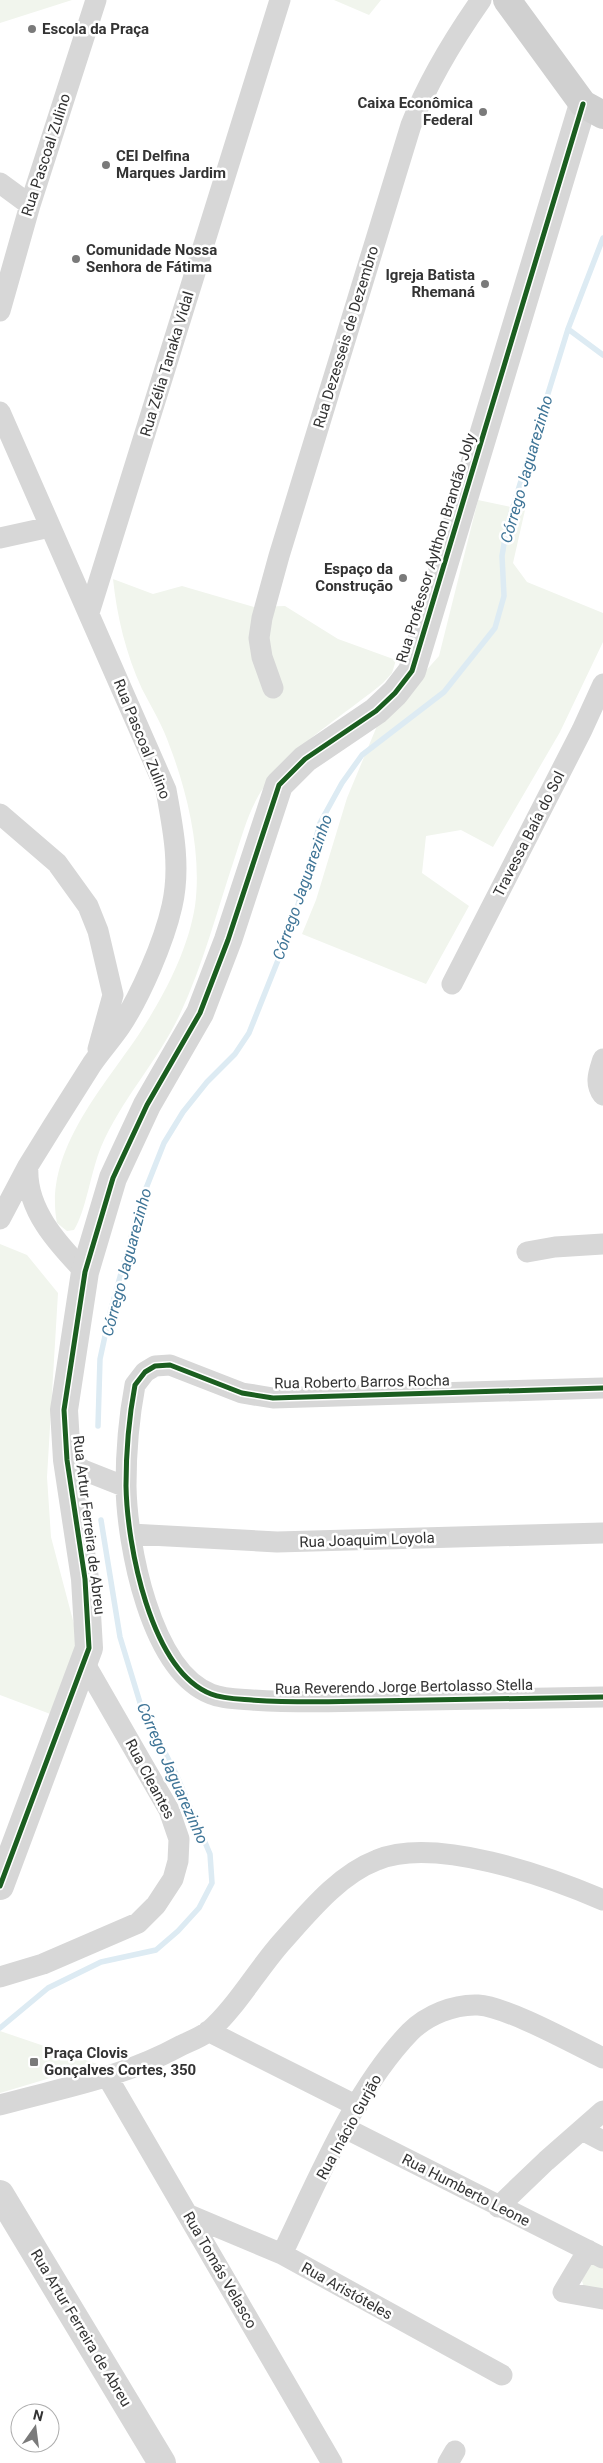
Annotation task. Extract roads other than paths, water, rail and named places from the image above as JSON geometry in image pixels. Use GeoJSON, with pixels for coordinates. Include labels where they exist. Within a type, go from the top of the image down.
{"type":"FeatureCollection","features":[{"type":"Feature","properties":{"kind":"main road"},"geometry":{"type":"LineString","coordinates":[[507,0],[593,110]]}},
{"type":"Feature","properties":{"kind":"street","name":"Rua Pascoal Zulino"},"geometry":{"type":"LineString","coordinates":[[0,311],[30,205],[96,0]]}},
{"type":"Feature","properties":{"kind":"street","name":"Rua Zélia Tanaka Vidal"},"geometry":{"type":"LineString","coordinates":[[89,613],[280,0]]}},
{"type":"Feature","properties":{"kind":"street","name":"Rua Dezesseis de Dezembro"},"geometry":{"type":"LineString","coordinates":[[272,688],[258,638],[278,556],[411,125],[433,74],[456,35],[481,0]]}},
{"type":"Feature","properties":{"kind":"street","name":"Rua Professor Aylthon Brandão Joly"},"geometry":{"type":"LineString","coordinates":[[85,1272],[113,1178],[127,1144],[165,1071],[200,1013],[214,979],[279,785],[305,759],[376,711],[395,693],[412,671],[593,110]]}},
{"type":"Feature","properties":{"kind":"street"},"geometry":{"type":"LineString","coordinates":[[0,183],[30,205]]}},
{"type":"Feature","properties":{"kind":"street","name":"Rua Pascoal Zulino"},"geometry":{"type":"LineString","coordinates":[[0,412],[166,790],[176,861],[172,905],[162,938],[133,1004],[120,1026],[94,1061],[28,1166],[0,1219]]}},
{"type":"Feature","properties":{"kind":"street"},"geometry":{"type":"LineString","coordinates":[[0,538],[50,527]]}},
{"type":"Feature","properties":{"kind":"street","name":"Travessa Baía do Sol"},"geometry":{"type":"LineString","coordinates":[[452,984],[582,730],[603,684]]}},
{"type":"Feature","properties":{"kind":"street"},"geometry":{"type":"LineString","coordinates":[[0,814],[58,863],[88,906],[98,931],[113,995],[94,1061]]}},
{"type":"Feature","properties":{"kind":"street"},"geometry":{"type":"LineString","coordinates":[[603,1059],[597,1079],[598,1088],[603,1095]]}},
{"type":"Feature","properties":{"kind":"street"},"geometry":{"type":"LineString","coordinates":[[28,1166],[27,1178],[36,1208],[49,1233],[85,1272]]}},
{"type":"Feature","properties":{"kind":"street"},"geometry":{"type":"LineString","coordinates":[[527,1252],[555,1247],[603,1244]]}},
{"type":"Feature","properties":{"kind":"street","name":"Rua Artur Ferreira de Abreu"},"geometry":{"type":"LineString","coordinates":[[0,1886],[85,1664],[89,1648],[90,1631],[75,1465],[64,1431],[66,1392],[85,1272]]}},
{"type":"Feature","properties":{"kind":"street","name":"Rua Roberto Barros Rocha"},"geometry":{"type":"LineString","coordinates":[[135,1385],[145,1372],[154,1366],[170,1365],[242,1393],[273,1398],[603,1388]]}},
{"type":"Feature","properties":{"kind":"street","name":"Rua Reverendo Jorge Bertolasso Stella"},"geometry":{"type":"LineString","coordinates":[[135,1385],[119,1484],[144,1599],[166,1654],[181,1673],[211,1694],[297,1703],[603,1697]]}},
{"type":"Feature","properties":{"kind":"street"},"geometry":{"type":"LineString","coordinates":[[75,1465],[119,1484]]}},
{"type":"Feature","properties":{"kind":"street","name":"Rua Joaquim Loyola"},"geometry":{"type":"LineString","coordinates":[[131,1534],[277,1542],[603,1533]]}},
{"type":"Feature","properties":{"kind":"street","name":"Rua Cleantes"},"geometry":{"type":"LineString","coordinates":[[0,1977],[43,1964],[138,1922],[156,1905],[173,1879],[176,1870],[179,1839],[168,1810],[85,1664]]}},
{"type":"Feature","properties":{"kind":"street"},"geometry":{"type":"LineString","coordinates":[[0,2105],[108,2078],[144,2064],[208,2031],[279,1944],[322,1898],[375,1860],[397,1853],[423,1851],[458,1854],[526,1873],[603,1900]]}},
{"type":"Feature","properties":{"kind":"street","name":"Rua Inácio Gurjão"},"geometry":{"type":"LineString","coordinates":[[282,2254],[357,2106],[385,2063],[411,2031],[434,2015],[452,2008],[480,2005],[495,2008],[603,2058]]}},
{"type":"Feature","properties":{"kind":"street"},"geometry":{"type":"LineString","coordinates":[[208,2031],[357,2106]]}},
{"type":"Feature","properties":{"kind":"street","name":"Rua Tomás Velasco"},"geometry":{"type":"LineString","coordinates":[[108,2078],[332,2463]]}},
{"type":"Feature","properties":{"kind":"street"},"geometry":{"type":"LineString","coordinates":[[498,2207],[546,2161],[603,2111]]}},
{"type":"Feature","properties":{"kind":"street","name":"Rua Humberto Leone"},"geometry":{"type":"LineString","coordinates":[[345,2128],[498,2207],[595,2254]]}},
{"type":"Feature","properties":{"kind":"street"},"geometry":{"type":"LineString","coordinates":[[582,2130],[603,2141]]}},
{"type":"Feature","properties":{"kind":"street","name":"Rua Artur Ferreira de Abreu"},"geometry":{"type":"LineString","coordinates":[[0,2194],[162,2463]]}},
{"type":"Feature","properties":{"kind":"street","name":"Rua Aristóteles"},"geometry":{"type":"LineString","coordinates":[[189,2215],[282,2254],[502,2375]]}},
{"type":"Feature","properties":{"kind":"street"},"geometry":{"type":"LineString","coordinates":[[595,2254],[563,2292],[603,2299]]}},
{"type":"Feature","properties":{"kind":"waterway","name":"Córrego Jaguarezinho"},"geometry":{"type":"LineString","coordinates":[[98,1426],[100,1359],[110,1313],[141,1201],[164,1143],[183,1112],[207,1082],[235,1054],[249,1033],[294,920],[320,823],[342,783],[362,755],[444,692],[495,628],[504,596],[502,556],[507,526],[568,329],[603,238]]}},
{"type":"Feature","properties":{"kind":"waterway"},"geometry":{"type":"LineString","coordinates":[[568,329],[603,355]]}},
{"type":"Feature","properties":{"kind":"waterway","name":"Córrego Jaguarezinho"},"geometry":{"type":"LineString","coordinates":[[0,2028],[48,1988],[101,1962],[156,1950],[178,1931],[199,1908],[212,1883],[210,1854],[176,1774],[141,1706],[120,1637],[101,1520]]}},
{"type":"Feature","properties":{"kind":"place","name":"Escola da Praça"},"geometry":{"type":"Point","coordinates":[32,29]}},
{"type":"Feature","properties":{"kind":"place","name":"Caixa Econômica Federal"},"geometry":{"type":"Point","coordinates":[483,112]}},
{"type":"Feature","properties":{"kind":"place","name":"CEI Delfina Marques Jardim"},"geometry":{"type":"Point","coordinates":[106,165]}},
{"type":"Feature","properties":{"kind":"place","name":"Comunidade Nossa Senhora de Fátima"},"geometry":{"type":"Point","coordinates":[76,259]}},
{"type":"Feature","properties":{"kind":"place","name":"Igreja Batista Rhemaná"},"geometry":{"type":"Point","coordinates":[485,284]}},
{"type":"Feature","properties":{"kind":"place","name":"Espaço da Construção"},"geometry":{"type":"Point","coordinates":[403,578]}},
{"type":"Feature","properties":{"kind":"place","name":"Praça Clovis Gonçalves Cortes, 350"},"geometry":{"type":"Point","coordinates":[34,2062]}}]}
